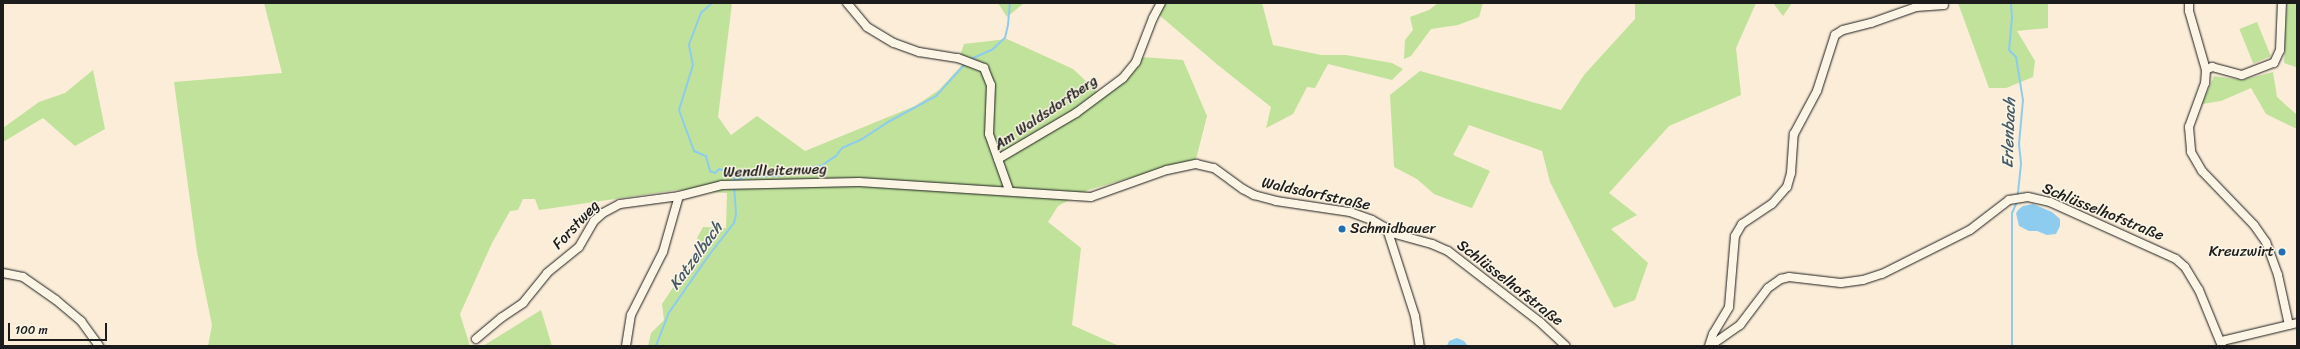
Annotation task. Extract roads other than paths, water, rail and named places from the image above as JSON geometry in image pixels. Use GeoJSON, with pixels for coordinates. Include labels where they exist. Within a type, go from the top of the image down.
{"type":"FeatureCollection","features":[{"type":"Feature","properties":{"kind":"street"},"geometry":{"type":"LineString","coordinates":[[847,3],[867,27],[894,44],[919,52],[958,58],[984,68],[991,85],[988,134],[998,160]]}},
{"type":"Feature","properties":{"kind":"street","name":"Am Waldsdorfberg"},"geometry":{"type":"LineString","coordinates":[[1009,190],[998,160],[1076,113],[1123,78],[1136,62],[1153,18],[1161,3]]}},
{"type":"Feature","properties":{"kind":"street"},"geometry":{"type":"LineString","coordinates":[[2189,3],[2189,11],[2206,70],[2205,83],[2189,127],[2191,152],[2202,171],[2254,224],[2266,242],[2293,324],[2222,343]]}},
{"type":"Feature","properties":{"kind":"street"},"geometry":{"type":"LineString","coordinates":[[2206,70],[2212,66],[2242,75],[2274,63],[2280,50],[2282,3]]}},
{"type":"Feature","properties":{"kind":"street"},"geometry":{"type":"LineString","coordinates":[[1710,346],[1713,334],[1729,307],[1735,236],[1742,224],[1772,204],[1787,187],[1791,172],[1794,134],[1816,91],[1835,35],[1843,30],[1871,23],[1916,7],[1944,5]]}},
{"type":"Feature","properties":{"kind":"street","name":"Waldsdorfstraße"},"geometry":{"type":"LineString","coordinates":[[1009,190],[1091,197],[1167,170],[1196,164],[1214,168],[1254,195],[1276,201],[1360,215],[1380,224],[1388,232]]}},
{"type":"Feature","properties":{"kind":"street","name":"Wendlleitenweg"},"geometry":{"type":"LineString","coordinates":[[679,196],[722,185],[859,182],[996,191],[1009,190]]}},
{"type":"Feature","properties":{"kind":"street"},"geometry":{"type":"LineString","coordinates":[[626,346],[631,315],[663,252],[679,196]]}},
{"type":"Feature","properties":{"kind":"street","name":"Forstweg"},"geometry":{"type":"LineString","coordinates":[[476,339],[501,318],[523,303],[547,273],[579,247],[594,221],[603,213],[620,204],[679,196]]}},
{"type":"Feature","properties":{"kind":"street","name":"Schlüsselhofstraße"},"geometry":{"type":"LineString","coordinates":[[1710,346],[1740,325],[1768,288],[1780,279],[1789,276],[1841,283],[1863,280],[1882,274],[1970,230],[2009,200],[2028,197],[2050,202],[2176,259],[2185,268],[2199,290],[2222,343]]}},
{"type":"Feature","properties":{"kind":"street"},"geometry":{"type":"LineString","coordinates":[[1388,232],[1415,316],[1420,346]]}},
{"type":"Feature","properties":{"kind":"street","name":"Schlüsselhofstraße"},"geometry":{"type":"LineString","coordinates":[[1388,232],[1425,242],[1448,251],[1540,322],[1566,346]]}},
{"type":"Feature","properties":{"kind":"street"},"geometry":{"type":"LineString","coordinates":[[3,273],[23,277],[56,300],[81,321],[99,346]]}},
{"type":"Feature","properties":{"kind":"water"},"geometry":{"type":"Polygon","coordinates":[[[2033,204],[2052,212],[2060,219],[2060,226],[2056,234],[2047,235],[2037,231],[2029,231],[2019,226],[2016,213],[2023,206],[2033,204]]]}},
{"type":"Feature","properties":{"kind":"water"},"geometry":{"type":"Polygon","coordinates":[[[1457,338],[1464,341],[1468,346],[1447,346],[1449,341],[1457,338]]]}},
{"type":"Feature","properties":{"kind":"waterway","name":"Katzelbach"},"geometry":{"type":"LineString","coordinates":[[712,3],[701,13],[689,45],[693,65],[679,110],[694,151],[706,156],[710,171],[715,173],[719,169],[734,174],[735,183]]}},
{"type":"Feature","properties":{"kind":"waterway"},"geometry":{"type":"LineString","coordinates":[[971,59],[993,49],[1005,38],[1010,3]]}},
{"type":"Feature","properties":{"kind":"waterway","name":"Erlenbach"},"geometry":{"type":"LineString","coordinates":[[2011,3],[2012,17],[2009,50],[2016,57],[2023,100],[2019,144],[2021,164],[2018,195]]}},
{"type":"Feature","properties":{"kind":"waterway"},"geometry":{"type":"LineString","coordinates":[[735,181],[744,177],[779,176],[795,169],[821,166],[836,156],[842,148],[862,139],[888,122],[936,96],[965,64]]}},
{"type":"Feature","properties":{"kind":"waterway","name":"Katzelbach"},"geometry":{"type":"LineString","coordinates":[[656,346],[668,314],[709,255],[734,223],[736,214],[734,187]]}},
{"type":"Feature","properties":{"kind":"waterway","name":"Erlenbach"},"geometry":{"type":"LineString","coordinates":[[2012,346],[2012,213],[2017,202]]}},
{"type":"Feature","properties":{"kind":"place","name":"Schmidbauer"},"geometry":{"type":"Point","coordinates":[1342,229]}},
{"type":"Feature","properties":{"kind":"place","name":"Kreuzwirt"},"geometry":{"type":"Point","coordinates":[2282,252]}}]}
